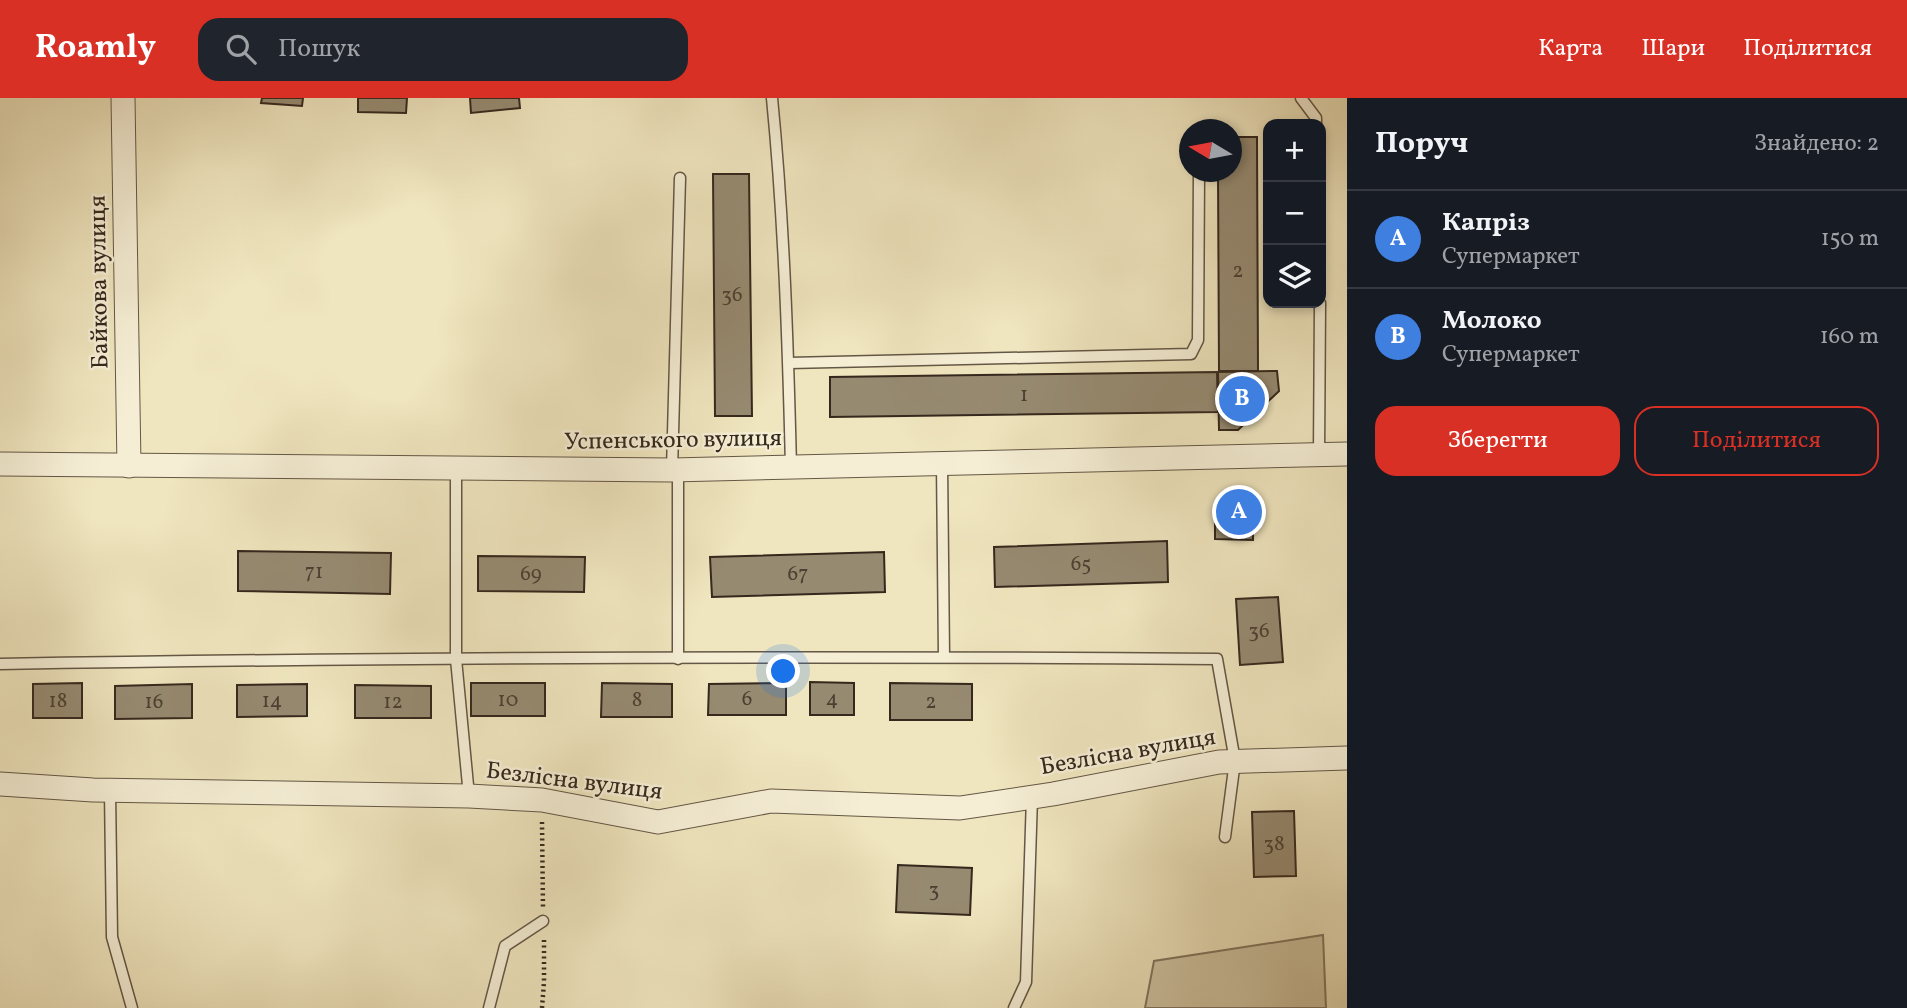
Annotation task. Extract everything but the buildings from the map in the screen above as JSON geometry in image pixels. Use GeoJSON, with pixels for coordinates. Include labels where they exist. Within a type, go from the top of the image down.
{"type":"FeatureCollection","features":[{"type":"Feature","properties":{"kind":"street","name":"Байкова вулиця"},"geometry":{"type":"LineString","coordinates":[[123,98],[130,466]]}},
{"type":"Feature","properties":{"kind":"street","name":"Успенського вулиця"},"geometry":{"type":"LineString","coordinates":[[0,464],[675,469],[1347,454]]}},
{"type":"Feature","properties":{"kind":"street","name":"Безлісна вулиця"},"geometry":{"type":"LineString","coordinates":[[0,785],[110,791],[468,796],[542,800],[658,822],[771,801],[960,808],[1219,762],[1347,758]]}},
{"type":"Feature","properties":{"kind":"lane"},"geometry":{"type":"LineString","coordinates":[[772,98],[789,363],[791,467]]}},
{"type":"Feature","properties":{"kind":"lane"},"geometry":{"type":"LineString","coordinates":[[1301,98],[1316,119]]}},
{"type":"Feature","properties":{"kind":"lane"},"geometry":{"type":"LineString","coordinates":[[678,659],[675,469],[680,177]]}},
{"type":"Feature","properties":{"kind":"lane"},"geometry":{"type":"LineString","coordinates":[[789,363],[1191,354],[1198,340],[1199,182]]}},
{"type":"Feature","properties":{"kind":"lane"},"geometry":{"type":"LineString","coordinates":[[1319,454],[1320,308]]}},
{"type":"Feature","properties":{"kind":"lane"},"geometry":{"type":"LineString","coordinates":[[942,463],[944,657]]}},
{"type":"Feature","properties":{"kind":"lane"},"geometry":{"type":"LineString","coordinates":[[456,468],[456,659],[468,796]]}},
{"type":"Feature","properties":{"kind":"lane"},"geometry":{"type":"LineString","coordinates":[[0,664],[314,659],[1217,659],[1235,761],[1225,836]]}},
{"type":"Feature","properties":{"kind":"lane"},"geometry":{"type":"LineString","coordinates":[[110,791],[112,937],[132,1008]]}},
{"type":"Feature","properties":{"kind":"lane"},"geometry":{"type":"LineString","coordinates":[[1014,1008],[1026,982],[1032,797]]}},
{"type":"Feature","properties":{"kind":"lane"},"geometry":{"type":"LineString","coordinates":[[489,1008],[505,946],[543,921]]}},
{"type":"Feature","properties":{"kind":"shaded area"},"geometry":{"type":"Polygon","coordinates":[[[1323,935],[1326,1008],[1145,1008],[1154,961],[1323,935]]]}},
{"type":"Feature","properties":{"kind":"place","name":"Молоко"},"geometry":{"type":"Point","coordinates":[1242,399]}},
{"type":"Feature","properties":{"kind":"place","name":"Капріз"},"geometry":{"type":"Point","coordinates":[1239,512]}}]}
